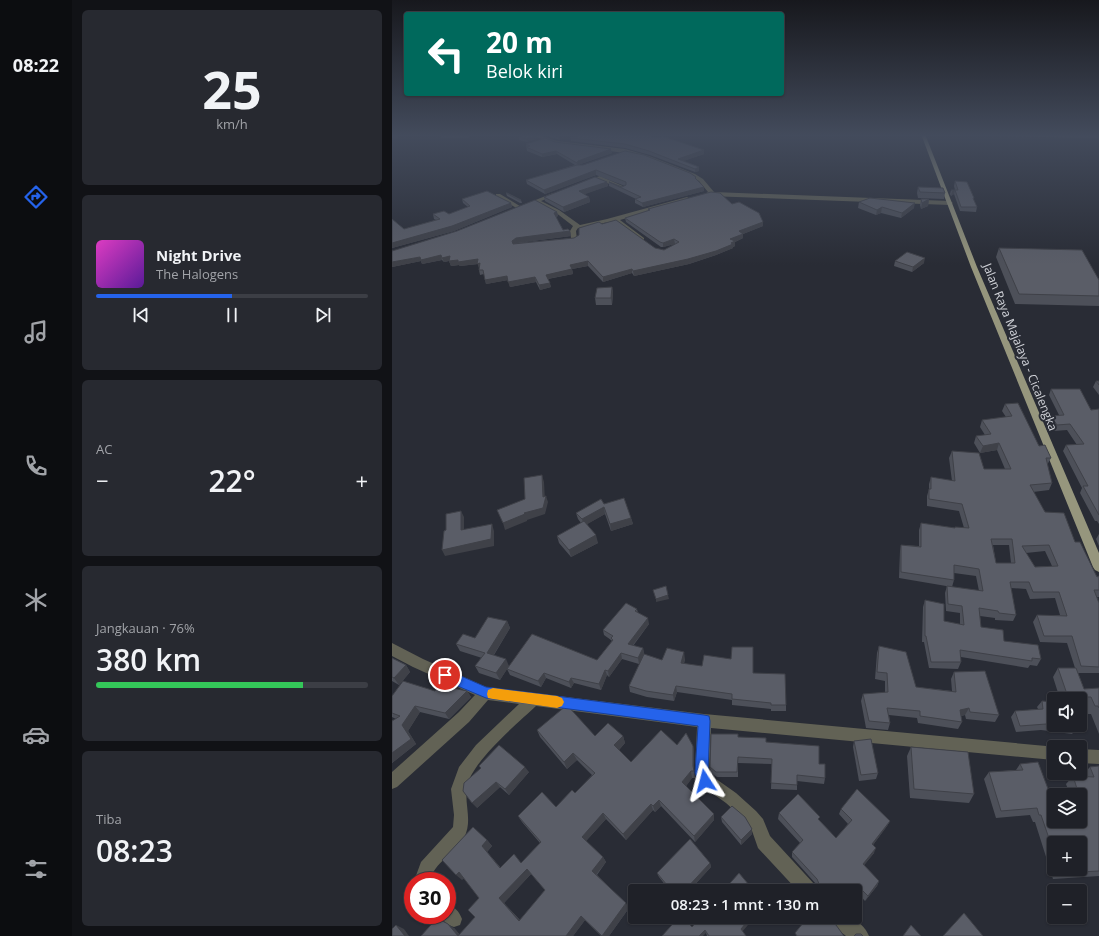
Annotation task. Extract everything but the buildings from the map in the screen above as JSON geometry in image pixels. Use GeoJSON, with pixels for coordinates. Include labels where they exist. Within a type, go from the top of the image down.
{"type":"FeatureCollection","features":[{"type":"Feature","properties":{"kind":"main road","name":"Jalan Raya Majalaya - Cicalengka"},"geometry":{"type":"LineString","coordinates":[[940,178],[1031,407],[1097,555],[1099,567]]}},
{"type":"Feature","properties":{"kind":"street"},"geometry":{"type":"LineString","coordinates":[[576,186],[598,178],[623,188]]}},
{"type":"Feature","properties":{"kind":"street"},"geometry":{"type":"LineString","coordinates":[[697,178],[701,180],[711,193]]}},
{"type":"Feature","properties":{"kind":"street"},"geometry":{"type":"LineString","coordinates":[[513,210],[562,191]]}},
{"type":"Feature","properties":{"kind":"street"},"geometry":{"type":"LineString","coordinates":[[704,195],[711,193],[950,203]]}},
{"type":"Feature","properties":{"kind":"street"},"geometry":{"type":"LineString","coordinates":[[498,195],[560,212],[576,226],[589,226],[697,196]]}},
{"type":"Feature","properties":{"kind":"street"},"geometry":{"type":"LineString","coordinates":[[615,219],[647,242]]}},
{"type":"Feature","properties":{"kind":"street"},"geometry":{"type":"LineString","coordinates":[[557,242],[576,239],[573,231],[576,226]]}},
{"type":"Feature","properties":{"kind":"street"},"geometry":{"type":"LineString","coordinates":[[392,649],[418,663],[486,693],[704,721],[1047,753]]}},
{"type":"Feature","properties":{"kind":"street"},"geometry":{"type":"LineString","coordinates":[[392,782],[464,717],[486,693]]}},
{"type":"Feature","properties":{"kind":"street"},"geometry":{"type":"LineString","coordinates":[[424,872],[427,866],[458,833],[461,819],[458,795],[464,773],[475,757],[534,699]]}},
{"type":"Feature","properties":{"kind":"street"},"geometry":{"type":"LineString","coordinates":[[704,721],[703,778],[731,798],[751,816],[758,824],[760,834],[764,842],[803,884]]}},
{"type":"Feature","properties":{"kind":"street"},"geometry":{"type":"LineString","coordinates":[[1087,756],[1099,757]]}},
{"type":"Feature","properties":{"kind":"street"},"geometry":{"type":"LineString","coordinates":[[845,924],[860,936]]}},
{"type":"Feature","properties":{"kind":"slow traffic"},"geometry":{"type":"LineString","coordinates":[[493,694],[557,702]]}},
{"type":"Feature","properties":{"kind":"route"},"geometry":{"type":"LineString","coordinates":[[445,675],[486,693],[704,721],[702,773],[705,781]]}}]}
